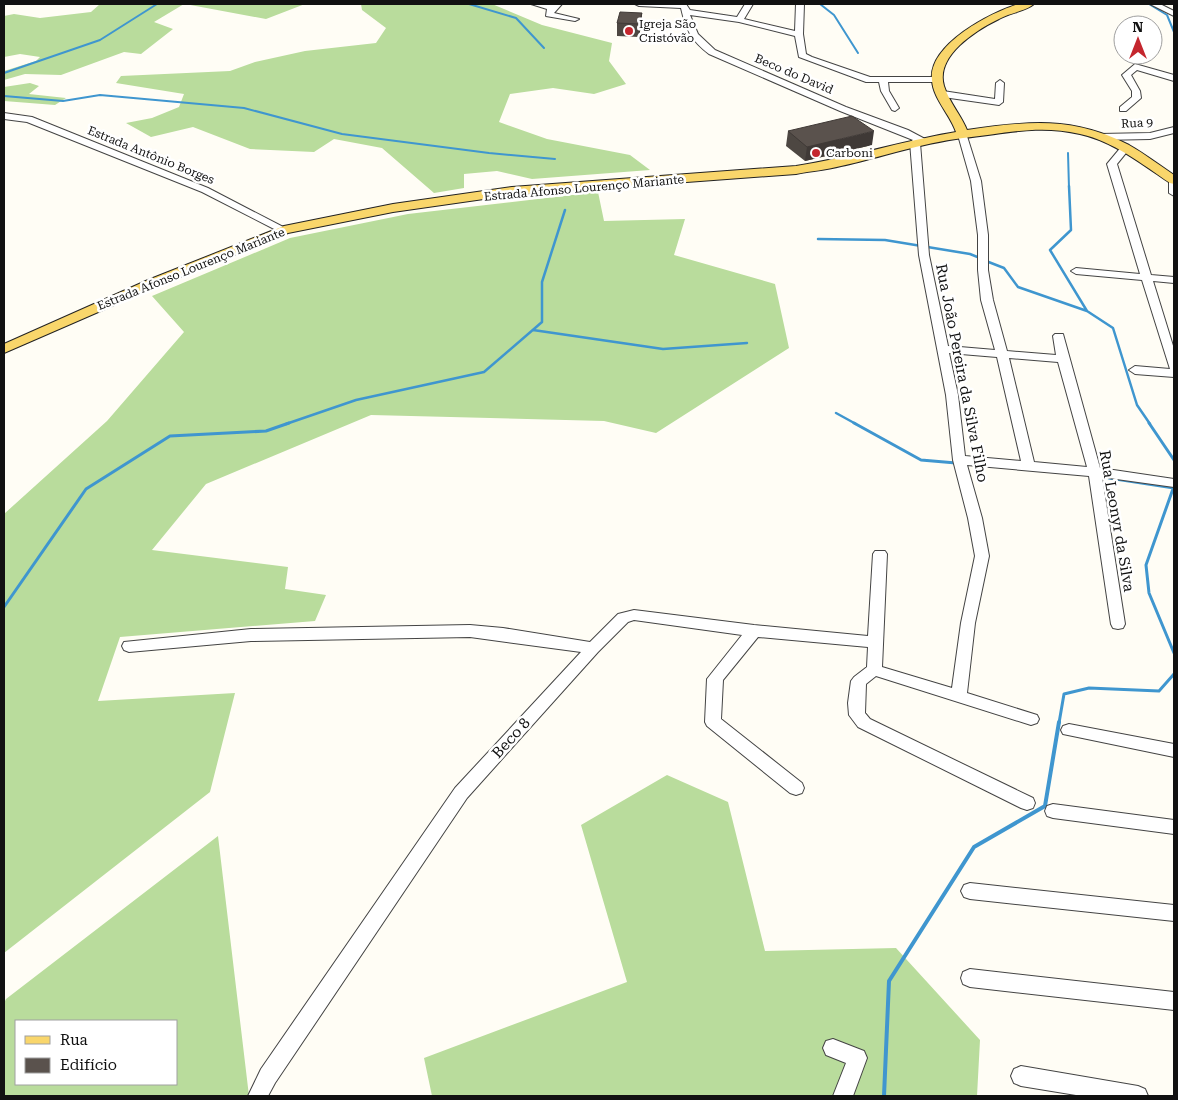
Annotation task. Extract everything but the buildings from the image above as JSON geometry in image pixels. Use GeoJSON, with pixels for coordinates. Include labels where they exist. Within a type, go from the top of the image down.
{"type":"FeatureCollection","features":[{"type":"Feature","properties":{"kind":"main road"},"geometry":{"type":"LineString","coordinates":[[963,135],[959,122],[936,79],[938,66],[946,55],[986,21],[1009,10],[1030,4]]}},
{"type":"Feature","properties":{"kind":"main road","name":"Estrada Afonso Lourenço Mariante"},"geometry":{"type":"LineString","coordinates":[[4,349],[153,283],[284,230],[393,208],[512,191],[796,170],[839,163],[918,141],[1002,128],[1044,125],[1073,129],[1100,136],[1125,148],[1174,179]]}},
{"type":"Feature","properties":{"kind":"street"},"geometry":{"type":"LineString","coordinates":[[535,4],[555,6]]}},
{"type":"Feature","properties":{"kind":"street"},"geometry":{"type":"LineString","coordinates":[[639,4],[684,8],[798,34]]}},
{"type":"Feature","properties":{"kind":"street"},"geometry":{"type":"LineString","coordinates":[[739,20],[749,4]]}},
{"type":"Feature","properties":{"kind":"street"},"geometry":{"type":"LineString","coordinates":[[800,4],[798,34],[802,55],[830,68],[868,80],[936,79]]}},
{"type":"Feature","properties":{"kind":"street"},"geometry":{"type":"LineString","coordinates":[[1154,4],[1174,14]]}},
{"type":"Feature","properties":{"kind":"street"},"geometry":{"type":"LineString","coordinates":[[555,6],[549,14],[575,19]]}},
{"type":"Feature","properties":{"kind":"street","name":"Beco do David"},"geometry":{"type":"LineString","coordinates":[[684,8],[687,22],[699,43],[712,52],[905,132],[918,141]]}},
{"type":"Feature","properties":{"kind":"street"},"geometry":{"type":"LineString","coordinates":[[1123,110],[1136,98],[1136,91],[1126,75],[1135,67],[1174,78]]}},
{"type":"Feature","properties":{"kind":"street"},"geometry":{"type":"LineString","coordinates":[[883,81],[885,91],[895,108]]}},
{"type":"Feature","properties":{"kind":"street"},"geometry":{"type":"LineString","coordinates":[[943,94],[999,102],[1000,83]]}},
{"type":"Feature","properties":{"kind":"street","name":"Estrada Antônio Borges"},"geometry":{"type":"LineString","coordinates":[[4,116],[29,119],[204,190],[284,230]]}},
{"type":"Feature","properties":{"kind":"street","name":"Rua 9"},"geometry":{"type":"LineString","coordinates":[[1100,136],[1150,136],[1174,130]]}},
{"type":"Feature","properties":{"kind":"street"},"geometry":{"type":"LineString","coordinates":[[963,135],[976,181],[987,300],[1029,467]]}},
{"type":"Feature","properties":{"kind":"street","name":"Rua João Pereira da Silva Filho"},"geometry":{"type":"LineString","coordinates":[[918,141],[924,255],[952,395],[959,460],[976,518],[982,556],[968,623],[959,697]]}},
{"type":"Feature","properties":{"kind":"street"},"geometry":{"type":"LineString","coordinates":[[1125,148],[1112,164],[1174,367]]}},
{"type":"Feature","properties":{"kind":"street"},"geometry":{"type":"LineString","coordinates":[[1174,179],[1174,193]]}},
{"type":"Feature","properties":{"kind":"street"},"geometry":{"type":"LineString","coordinates":[[1076,271],[1174,280]]}},
{"type":"Feature","properties":{"kind":"street","name":"Rua Leonyr da Silva"},"geometry":{"type":"LineString","coordinates":[[1059,336],[1063,359],[1094,472],[1118,624]]}},
{"type":"Feature","properties":{"kind":"street"},"geometry":{"type":"LineString","coordinates":[[942,349],[1063,359]]}},
{"type":"Feature","properties":{"kind":"street"},"geometry":{"type":"LineString","coordinates":[[1135,370],[1174,373]]}},
{"type":"Feature","properties":{"kind":"street"},"geometry":{"type":"LineString","coordinates":[[959,460],[1094,472],[1174,483]]}},
{"type":"Feature","properties":{"kind":"street"},"geometry":{"type":"LineString","coordinates":[[874,670],[880,554]]}},
{"type":"Feature","properties":{"kind":"street","name":"Beco 8"},"geometry":{"type":"LineString","coordinates":[[258,1096],[268,1076],[461,793],[592,648],[623,618],[634,615],[754,631],[875,642]]}},
{"type":"Feature","properties":{"kind":"street"},"geometry":{"type":"LineString","coordinates":[[754,631],[715,679],[713,722],[796,788]]}},
{"type":"Feature","properties":{"kind":"street"},"geometry":{"type":"LineString","coordinates":[[129,646],[251,635],[470,632],[503,634],[592,648]]}},
{"type":"Feature","properties":{"kind":"street"},"geometry":{"type":"LineString","coordinates":[[874,670],[1031,719]]}},
{"type":"Feature","properties":{"kind":"street"},"geometry":{"type":"LineString","coordinates":[[874,670],[859,681],[856,703],[857,716],[864,723],[1027,803]]}},
{"type":"Feature","properties":{"kind":"street"},"geometry":{"type":"LineString","coordinates":[[1069,730],[1174,751]]}},
{"type":"Feature","properties":{"kind":"street"},"geometry":{"type":"LineString","coordinates":[[1053,811],[1174,827]]}},
{"type":"Feature","properties":{"kind":"street"},"geometry":{"type":"LineString","coordinates":[[970,891],[1174,914]]}},
{"type":"Feature","properties":{"kind":"street"},"geometry":{"type":"LineString","coordinates":[[970,978],[1174,1001]]}},
{"type":"Feature","properties":{"kind":"street"},"geometry":{"type":"LineString","coordinates":[[833,1048],[856,1058],[843,1096]]}},
{"type":"Feature","properties":{"kind":"street"},"geometry":{"type":"LineString","coordinates":[[1021,1076],[1130,1096]]}},
{"type":"Feature","properties":{"kind":"green space"},"geometry":{"type":"Polygon","coordinates":[[[100,4],[184,4],[154,22],[173,29],[141,54],[124,52],[61,75],[25,74],[4,80],[4,71],[36,61],[40,57],[20,54],[4,57],[4,16],[14,14],[40,18],[91,12],[100,4]]]}},
{"type":"Feature","properties":{"kind":"green space"},"geometry":{"type":"Polygon","coordinates":[[[185,4],[305,4],[266,19],[185,4]]]}},
{"type":"Feature","properties":{"kind":"green space"},"geometry":{"type":"Polygon","coordinates":[[[361,4],[492,4],[542,25],[612,43],[609,61],[626,84],[594,94],[553,88],[510,94],[499,122],[547,139],[630,155],[650,170],[532,179],[497,171],[464,174],[464,188],[434,193],[382,148],[334,139],[314,152],[250,149],[193,127],[151,137],[126,123],[152,118],[179,107],[184,94],[116,83],[121,76],[230,71],[255,62],[305,51],[376,43],[386,28],[362,10],[361,4]]]}},
{"type":"Feature","properties":{"kind":"green space"},"geometry":{"type":"Polygon","coordinates":[[[30,83],[39,86],[29,94],[66,98],[55,105],[4,101],[4,87],[30,83]]]}},
{"type":"Feature","properties":{"kind":"green space"},"geometry":{"type":"Polygon","coordinates":[[[598,192],[604,221],[685,219],[674,255],[775,284],[789,348],[656,433],[604,421],[371,415],[206,484],[152,550],[288,567],[285,589],[326,595],[315,621],[120,637],[98,701],[235,693],[210,792],[4,953],[4,514],[107,421],[184,332],[152,296],[290,238],[408,214],[598,192]]]}},
{"type":"Feature","properties":{"kind":"green space"},"geometry":{"type":"Polygon","coordinates":[[[667,775],[728,802],[765,951],[896,948],[980,1040],[977,1096],[432,1096],[424,1058],[627,982],[581,825],[667,775]]]}},
{"type":"Feature","properties":{"kind":"green space"},"geometry":{"type":"Polygon","coordinates":[[[218,836],[249,1096],[4,1096],[4,1003],[6,999],[218,836]]]}},
{"type":"Feature","properties":{"kind":"waterway"},"geometry":{"type":"LineString","coordinates":[[4,73],[100,40],[157,4]]}},
{"type":"Feature","properties":{"kind":"waterway"},"geometry":{"type":"LineString","coordinates":[[469,4],[516,18],[544,48]]}},
{"type":"Feature","properties":{"kind":"waterway"},"geometry":{"type":"LineString","coordinates":[[820,4],[834,15],[858,53]]}},
{"type":"Feature","properties":{"kind":"waterway"},"geometry":{"type":"LineString","coordinates":[[1149,4],[1167,15],[1174,32]]}},
{"type":"Feature","properties":{"kind":"waterway"},"geometry":{"type":"LineString","coordinates":[[4,96],[63,101],[100,95],[244,108],[342,134],[489,153],[555,159]]}},
{"type":"Feature","properties":{"kind":"waterway"},"geometry":{"type":"LineString","coordinates":[[1068,153],[1069,188]]}},
{"type":"Feature","properties":{"kind":"waterway"},"geometry":{"type":"LineString","coordinates":[[1069,186],[1071,230],[1050,250],[1087,311]]}},
{"type":"Feature","properties":{"kind":"waterway"},"geometry":{"type":"LineString","coordinates":[[286,424],[356,400],[484,372],[542,322],[542,282],[565,210]]}},
{"type":"Feature","properties":{"kind":"waterway"},"geometry":{"type":"LineString","coordinates":[[818,239],[885,240],[970,254],[980,258]]}},
{"type":"Feature","properties":{"kind":"waterway"},"geometry":{"type":"LineString","coordinates":[[986,261],[1004,268],[1018,287],[1087,311]]}},
{"type":"Feature","properties":{"kind":"waterway"},"geometry":{"type":"LineString","coordinates":[[1087,311],[1113,328],[1137,405],[1150,424]]}},
{"type":"Feature","properties":{"kind":"waterway"},"geometry":{"type":"LineString","coordinates":[[533,330],[663,349],[747,343]]}},
{"type":"Feature","properties":{"kind":"waterway"},"geometry":{"type":"LineString","coordinates":[[836,413],[856,424]]}},
{"type":"Feature","properties":{"kind":"waterway"},"geometry":{"type":"LineString","coordinates":[[4,607],[86,489],[170,436],[266,431],[289,423]]}},
{"type":"Feature","properties":{"kind":"waterway"},"geometry":{"type":"LineString","coordinates":[[854,423],[921,460],[956,463]]}},
{"type":"Feature","properties":{"kind":"waterway"},"geometry":{"type":"LineString","coordinates":[[1149,423],[1174,460]]}},
{"type":"Feature","properties":{"kind":"waterway"},"geometry":{"type":"LineString","coordinates":[[1109,478],[1173,488]]}},
{"type":"Feature","properties":{"kind":"waterway"},"geometry":{"type":"LineString","coordinates":[[1173,488],[1146,565],[1149,593],[1174,653]]}},
{"type":"Feature","properties":{"kind":"waterway"},"geometry":{"type":"LineString","coordinates":[[1059,723],[1064,694],[1089,688],[1159,691],[1174,674]]}},
{"type":"Feature","properties":{"kind":"waterway"},"geometry":{"type":"LineString","coordinates":[[884,1096],[889,981],[974,847],[1045,806],[1059,722]]}},
{"type":"Feature","properties":{"kind":"place","name":"Igreja São Cristóvão"},"geometry":{"type":"Point","coordinates":[629,31]}},
{"type":"Feature","properties":{"kind":"place","name":"Carboni"},"geometry":{"type":"Point","coordinates":[816,153]}}]}
